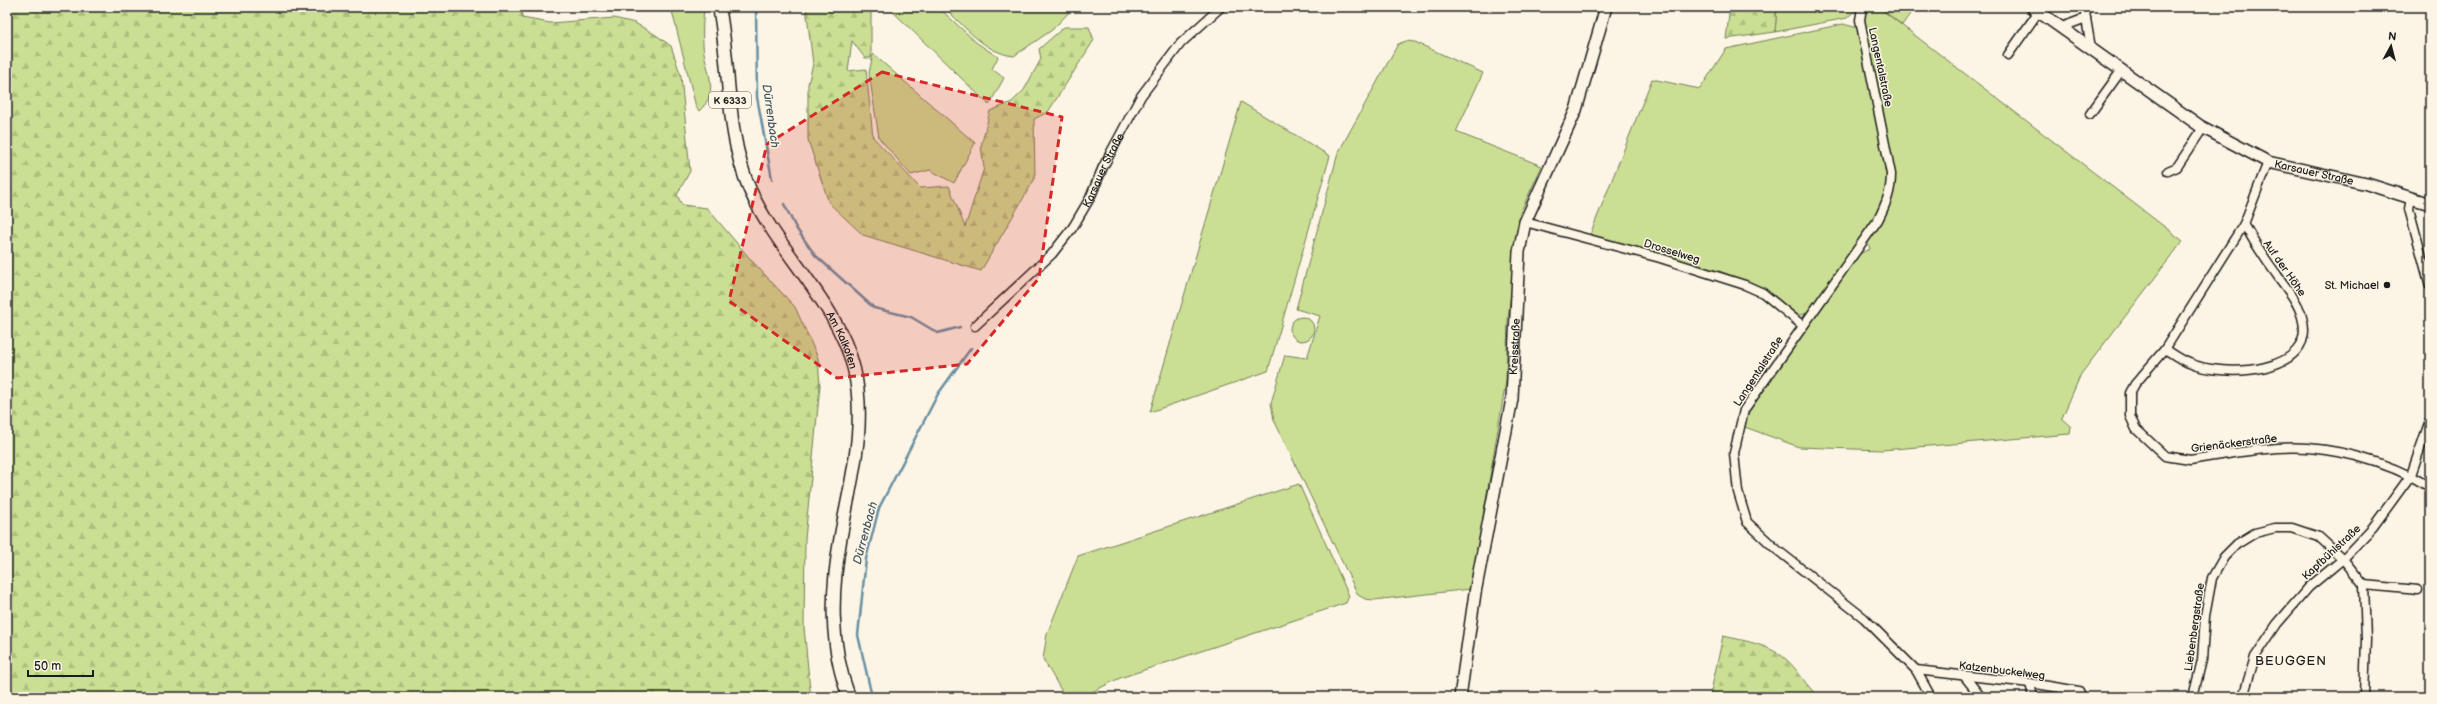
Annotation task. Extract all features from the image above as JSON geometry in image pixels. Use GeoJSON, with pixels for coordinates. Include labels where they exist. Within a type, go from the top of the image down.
{"type":"FeatureCollection","features":[{"type":"Feature","properties":{"kind":"main road","name":"Am Kalkofen"},"geometry":{"type":"LineString","coordinates":[[719,7],[726,57],[732,125],[741,167],[762,215],[826,310],[844,342],[854,368],[858,396],[857,462],[841,535],[834,579],[832,617],[837,654],[849,697]]}},
{"type":"Feature","properties":{"kind":"street","name":"Karsauer Straße"},"geometry":{"type":"LineString","coordinates":[[975,326],[1052,254],[1073,227],[1090,198],[1103,167],[1141,96],[1181,43],[1221,7]]}},
{"type":"Feature","properties":{"kind":"street","name":"Kreisstraße"},"geometry":{"type":"LineString","coordinates":[[1460,697],[1476,593],[1512,399],[1519,260],[1525,222],[1576,110],[1606,7]]}},
{"type":"Feature","properties":{"kind":"street","name":"Langentalstraße"},"geometry":{"type":"LineString","coordinates":[[1862,7],[1860,20],[1891,174],[1891,189],[1878,220],[1802,325],[1744,410],[1734,452],[1738,492],[1747,522],[1776,549],[1864,618],[1916,670],[1931,697]]}},
{"type":"Feature","properties":{"kind":"street"},"geometry":{"type":"LineString","coordinates":[[2084,7],[2090,42],[2089,46]]}},
{"type":"Feature","properties":{"kind":"street","name":"Karsauer Straße"},"geometry":{"type":"LineString","coordinates":[[2008,55],[2035,9],[2203,128],[2268,162],[2367,184],[2430,204]]}},
{"type":"Feature","properties":{"kind":"street"},"geometry":{"type":"LineString","coordinates":[[2062,27],[2086,18]]}},
{"type":"Feature","properties":{"kind":"street"},"geometry":{"type":"LineString","coordinates":[[2090,114],[2121,71]]}},
{"type":"Feature","properties":{"kind":"street"},"geometry":{"type":"LineString","coordinates":[[2168,171],[2177,167],[2203,128]]}},
{"type":"Feature","properties":{"kind":"street","name":"Grienäckerstraße"},"geometry":{"type":"LineString","coordinates":[[2268,162],[2244,224],[2165,349],[2135,384],[2130,394],[2129,407],[2136,429],[2165,456],[2190,460],[2279,448],[2323,450],[2383,464],[2411,475],[2430,487]]}},
{"type":"Feature","properties":{"kind":"street"},"geometry":{"type":"LineString","coordinates":[[2411,198],[2411,217],[2430,286]]}},
{"type":"Feature","properties":{"kind":"street","name":"Drosselweg"},"geometry":{"type":"LineString","coordinates":[[1525,222],[1660,258],[1745,285],[1763,293],[1802,325]]}},
{"type":"Feature","properties":{"kind":"street","name":"Auf der Höhe"},"geometry":{"type":"LineString","coordinates":[[2165,349],[2189,364],[2222,370],[2249,370],[2277,364],[2289,358],[2298,348],[2304,334],[2302,318],[2298,305],[2257,247],[2244,224]]}},
{"type":"Feature","properties":{"kind":"street","name":"Kapfbühlstraße"},"geometry":{"type":"LineString","coordinates":[[2243,697],[2255,657],[2277,624],[2309,587],[2343,559],[2373,527],[2411,475],[2430,420]]}},
{"type":"Feature","properties":{"kind":"street","name":"Liebenbergstraße"},"geometry":{"type":"LineString","coordinates":[[2193,697],[2202,660],[2205,616],[2212,578],[2224,557],[2237,544],[2255,533],[2275,528],[2292,528],[2319,537],[2343,559],[2364,585]]}},
{"type":"Feature","properties":{"kind":"street"},"geometry":{"type":"LineString","coordinates":[[2364,697],[2366,639],[2364,585],[2418,590]]}},
{"type":"Feature","properties":{"kind":"street","name":"Katzenbuckelweg"},"geometry":{"type":"LineString","coordinates":[[1916,670],[1965,677],[2030,683],[2079,691],[2082,697]]}},
{"type":"Feature","properties":{"kind":"street"},"geometry":{"type":"LineString","coordinates":[[1965,677],[1981,697]]}},
{"type":"Feature","properties":{"kind":"street"},"geometry":{"type":"LineString","coordinates":[[2030,683],[2033,697]]}},
{"type":"Feature","properties":{"kind":"highlighted area"},"geometry":{"type":"Polygon","coordinates":[[[882,72],[1062,117],[1039,278],[967,364],[837,378],[729,301],[767,144],[882,72]]]}},
{"type":"Feature","properties":{"kind":"green space"},"geometry":{"type":"Polygon","coordinates":[[[7,7],[523,7],[522,18],[550,23],[614,18],[635,23],[671,46],[681,76],[690,171],[677,195],[682,205],[707,208],[752,261],[795,307],[818,358],[820,386],[805,539],[804,627],[810,690],[815,697],[7,697],[7,7]]]}},
{"type":"Feature","properties":{"kind":"green space"},"geometry":{"type":"Polygon","coordinates":[[[671,7],[704,7],[703,44],[711,87],[706,103],[699,111],[696,107],[671,7]]]}},
{"type":"Feature","properties":{"kind":"green space"},"geometry":{"type":"Polygon","coordinates":[[[806,7],[871,7],[871,58],[865,58],[852,41],[848,71],[866,69],[873,137],[920,188],[949,186],[965,227],[984,168],[981,146],[990,111],[1012,102],[1024,90],[1041,59],[1039,49],[1064,27],[1089,27],[1094,40],[1048,112],[1034,119],[1035,178],[981,271],[863,235],[829,203],[808,140],[808,84],[813,64],[806,7]]]}},
{"type":"Feature","properties":{"kind":"green space"},"geometry":{"type":"Polygon","coordinates":[[[888,7],[938,7],[977,43],[998,57],[992,69],[1004,78],[989,105],[888,7]]]}},
{"type":"Feature","properties":{"kind":"green space"},"geometry":{"type":"Polygon","coordinates":[[[944,7],[1074,7],[1052,30],[1014,56],[1003,54],[984,44],[967,30],[944,7]]]}},
{"type":"Feature","properties":{"kind":"green space"},"geometry":{"type":"Polygon","coordinates":[[[1730,7],[1777,7],[1775,32],[1726,39],[1730,7]]]}},
{"type":"Feature","properties":{"kind":"green space"},"geometry":{"type":"Polygon","coordinates":[[[1777,7],[1859,7],[1847,18],[1775,32],[1777,7]]]}},
{"type":"Feature","properties":{"kind":"green space"},"geometry":{"type":"Polygon","coordinates":[[[1864,7],[1878,7],[2183,241],[2081,374],[2062,418],[2071,426],[2070,434],[1882,450],[1799,447],[1742,426],[1748,410],[1857,255],[1870,249],[1867,240],[1891,197],[1864,25],[1864,7]]]}},
{"type":"Feature","properties":{"kind":"green space"},"geometry":{"type":"Polygon","coordinates":[[[1879,7],[1915,7],[1902,25],[1879,7]]]}},
{"type":"Feature","properties":{"kind":"green space"},"geometry":{"type":"Polygon","coordinates":[[[1843,24],[1858,28],[1887,166],[1887,192],[1880,211],[1809,313],[1794,316],[1763,289],[1722,272],[1590,235],[1652,79],[1700,89],[1726,49],[1843,24]]]}},
{"type":"Feature","properties":{"kind":"green space"},"geometry":{"type":"Polygon","coordinates":[[[1406,41],[1415,42],[1483,73],[1456,132],[1542,166],[1520,213],[1508,319],[1506,381],[1471,589],[1374,600],[1365,599],[1358,595],[1274,420],[1271,403],[1285,355],[1307,358],[1320,316],[1296,309],[1338,153],[1398,44],[1406,41]]]}},
{"type":"Feature","properties":{"kind":"green space"},"geometry":{"type":"Polygon","coordinates":[[[873,54],[975,143],[954,183],[930,170],[911,175],[879,138],[869,73],[873,54]]]}},
{"type":"Feature","properties":{"kind":"green space"},"geometry":{"type":"Polygon","coordinates":[[[1241,102],[1330,156],[1268,371],[1150,412],[1241,102]]]}},
{"type":"Feature","properties":{"kind":"green space"},"geometry":{"type":"Polygon","coordinates":[[[1297,317],[1307,317],[1314,324],[1314,334],[1307,341],[1297,341],[1290,334],[1290,324],[1297,317]]]}},
{"type":"Feature","properties":{"kind":"green space"},"geometry":{"type":"Polygon","coordinates":[[[1299,484],[1349,596],[1346,603],[1120,678],[1082,697],[1065,697],[1043,659],[1047,634],[1078,556],[1299,484]]]}},
{"type":"Feature","properties":{"kind":"green space"},"geometry":{"type":"Polygon","coordinates":[[[1723,636],[1758,644],[1775,651],[1793,666],[1819,697],[1710,696],[1723,636]]]}},
{"type":"Feature","properties":{"kind":"waterway","name":"Dürrenbach"},"geometry":{"type":"LineString","coordinates":[[756,7],[757,97],[772,179]]}},
{"type":"Feature","properties":{"kind":"waterway","name":"Dürrenbach"},"geometry":{"type":"LineString","coordinates":[[784,204],[796,228],[815,255],[874,308],[911,317],[938,333],[960,327]]}},
{"type":"Feature","properties":{"kind":"waterway","name":"Dürrenbach"},"geometry":{"type":"LineString","coordinates":[[872,697],[858,635],[866,559],[879,508],[938,394],[971,348]]}},
{"type":"Feature","properties":{"kind":"place","name":"St. Michael"},"geometry":{"type":"Point","coordinates":[2387,285]}},
{"type":"Feature","properties":{"kind":"district","name":"BEUGGEN"},"geometry":{"type":"Point","coordinates":[2291,660]}}]}
